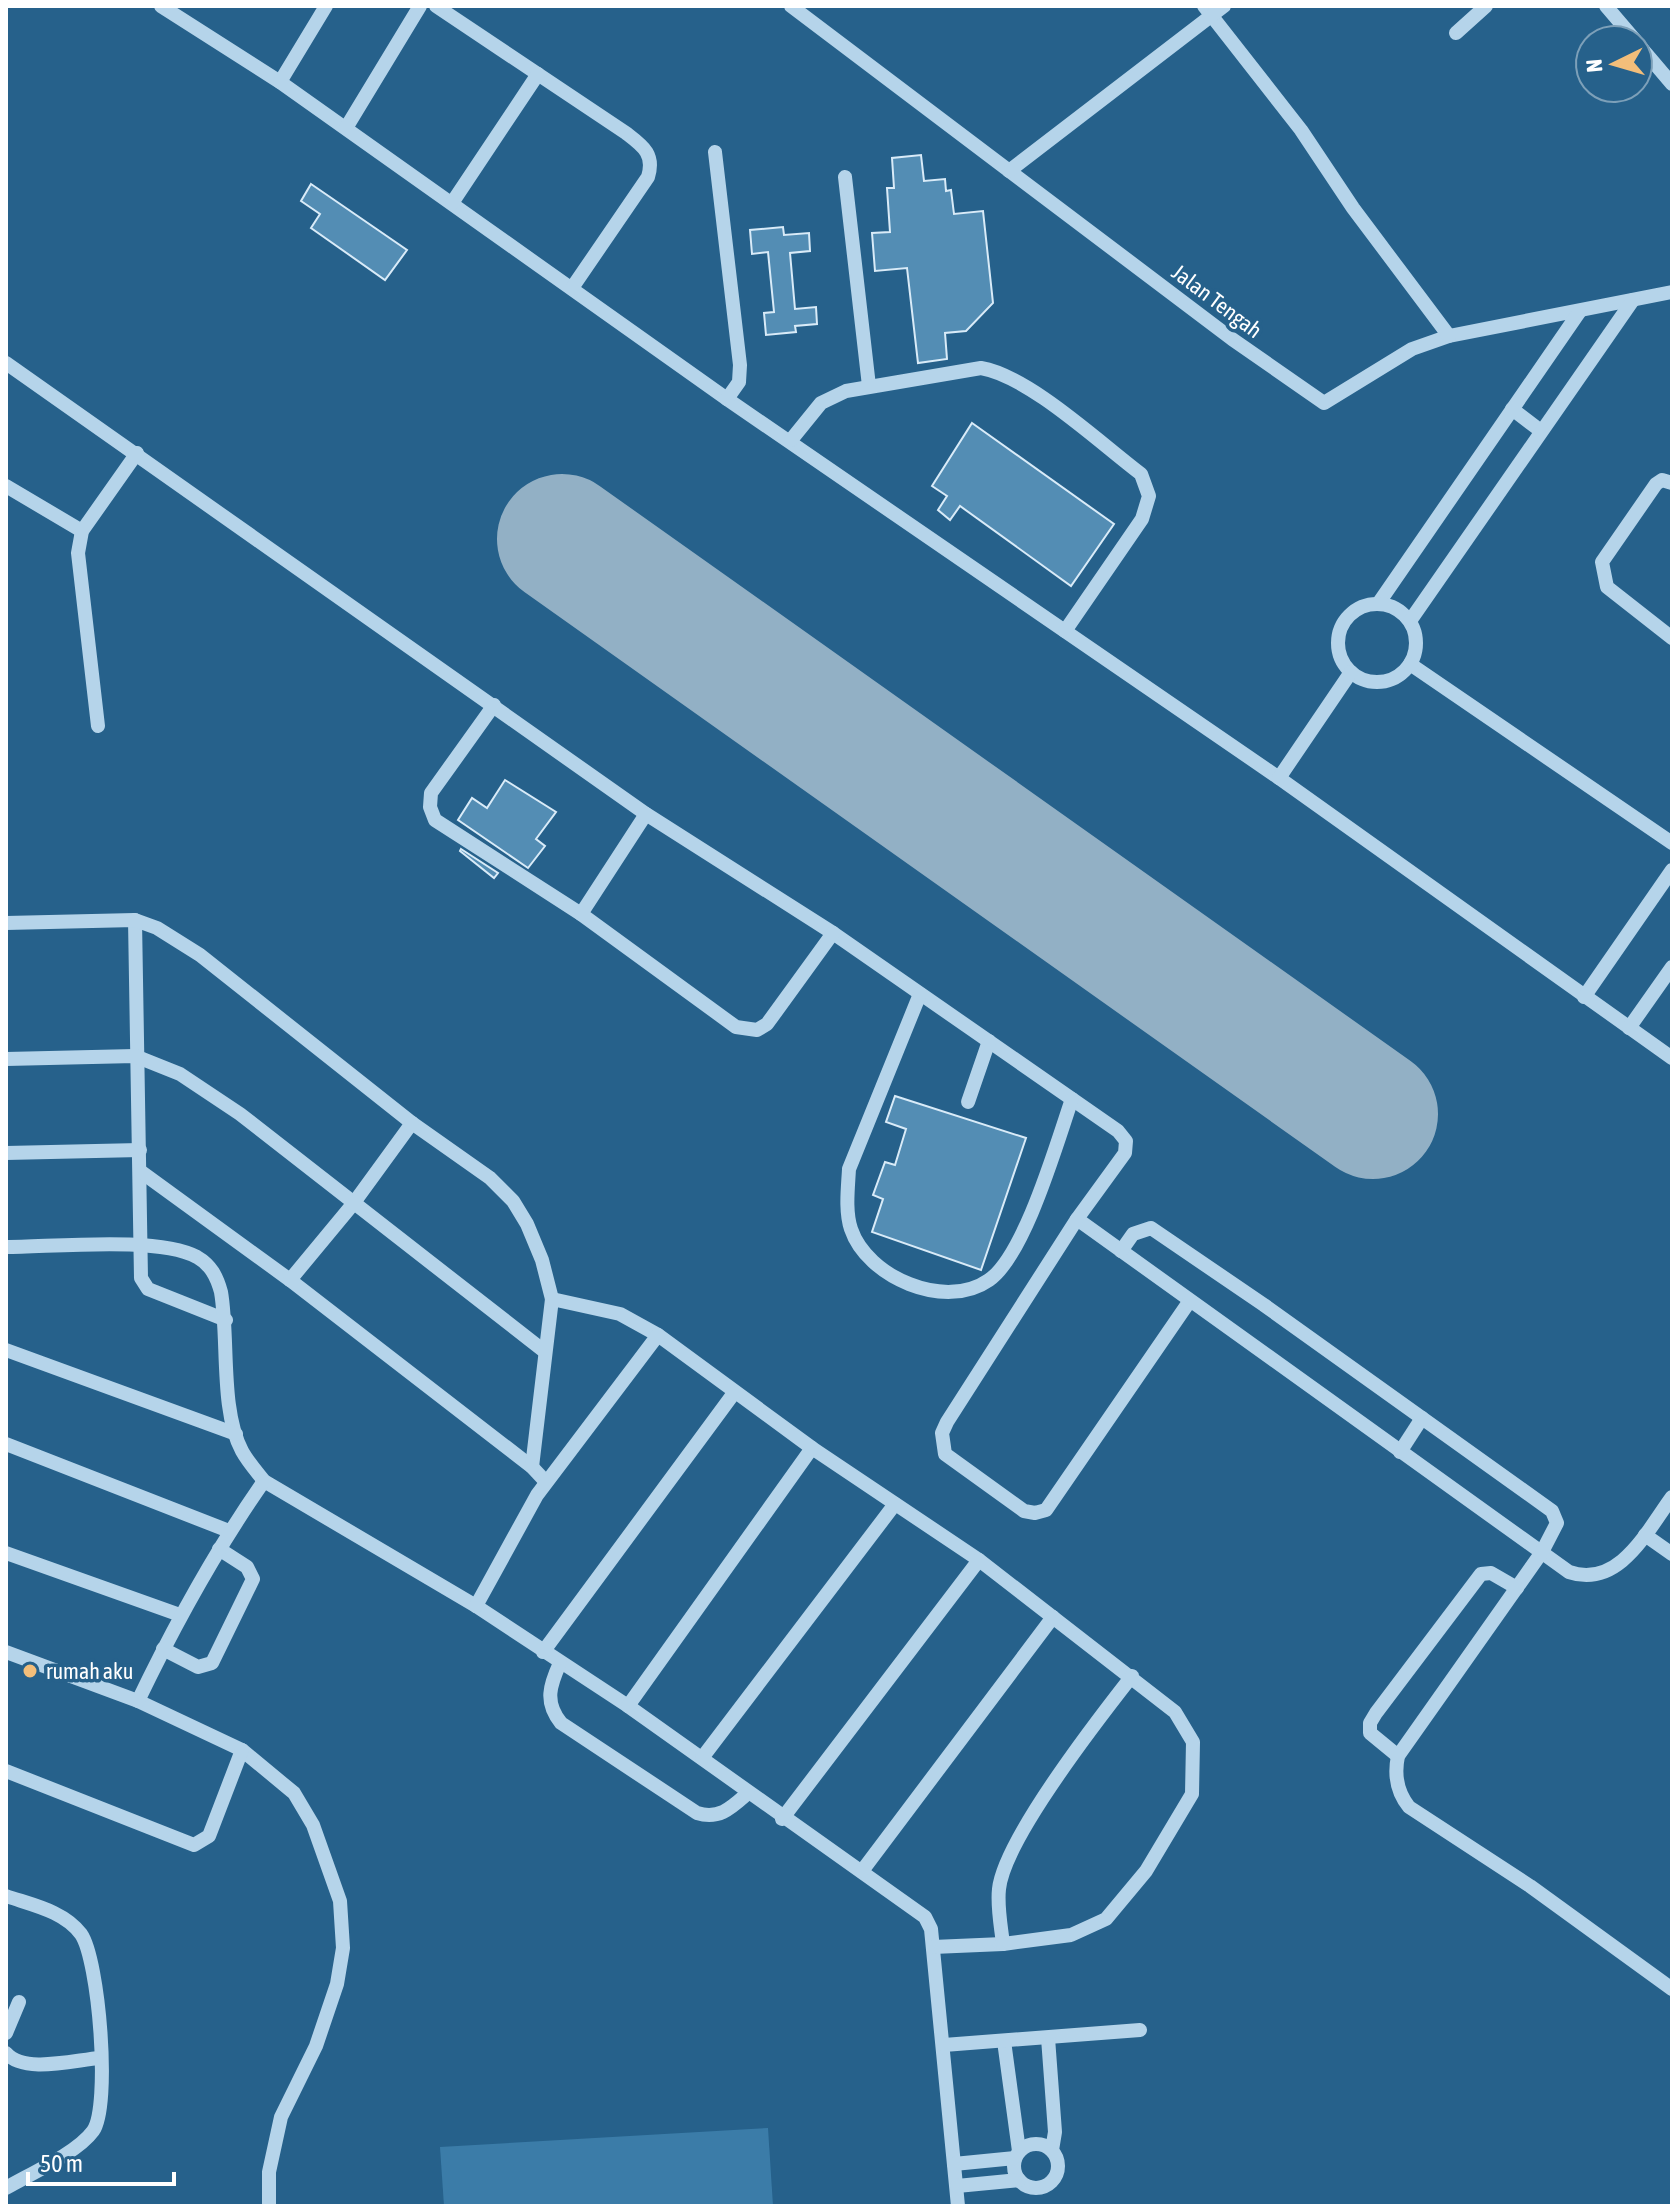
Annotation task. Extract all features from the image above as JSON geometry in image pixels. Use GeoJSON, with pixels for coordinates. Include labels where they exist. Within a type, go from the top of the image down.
{"type":"FeatureCollection","features":[{"type":"Feature","properties":{"kind":"street"},"geometry":{"type":"LineString","coordinates":[[280,82],[326,6]]}},
{"type":"Feature","properties":{"kind":"street"},"geometry":{"type":"LineString","coordinates":[[346,128],[420,6]]}},
{"type":"Feature","properties":{"kind":"street"},"geometry":{"type":"LineString","coordinates":[[436,6],[638,143],[652,164],[648,177],[572,288]]}},
{"type":"Feature","properties":{"kind":"street","name":"Jalan Tengah"},"geometry":{"type":"LineString","coordinates":[[791,6],[1232,339],[1324,403],[1412,349],[1449,336],[1672,292]]}},
{"type":"Feature","properties":{"kind":"street"},"geometry":{"type":"LineString","coordinates":[[1456,33],[1486,6]]}},
{"type":"Feature","properties":{"kind":"street"},"geometry":{"type":"LineString","coordinates":[[1606,6],[1621,24]]}},
{"type":"Feature","properties":{"kind":"street"},"geometry":{"type":"LineString","coordinates":[[166,7],[280,82],[727,399],[791,440],[1279,778],[1672,1058]]}},
{"type":"Feature","properties":{"kind":"street"},"geometry":{"type":"LineString","coordinates":[[1009,171],[1214,9],[1353,208],[1449,336]]}},
{"type":"Feature","properties":{"kind":"street"},"geometry":{"type":"LineString","coordinates":[[1654,63],[1672,84]]}},
{"type":"Feature","properties":{"kind":"street"},"geometry":{"type":"LineString","coordinates":[[452,203],[538,74]]}},
{"type":"Feature","properties":{"kind":"street"},"geometry":{"type":"LineString","coordinates":[[715,152],[740,365],[739,382],[727,399]]}},
{"type":"Feature","properties":{"kind":"street"},"geometry":{"type":"LineString","coordinates":[[845,177],[869,386]]}},
{"type":"Feature","properties":{"kind":"street"},"geometry":{"type":"LineString","coordinates":[[1410,621],[1633,300]]}},
{"type":"Feature","properties":{"kind":"street"},"geometry":{"type":"LineString","coordinates":[[1378,604],[1580,311]]}},
{"type":"Feature","properties":{"kind":"street"},"geometry":{"type":"LineString","coordinates":[[6,363],[646,814],[833,933],[1118,1131],[1126,1141],[1120,1165],[1077,1219],[947,1422],[942,1433],[945,1454],[1024,1511],[1035,1513],[1046,1510],[1189,1302]]}},
{"type":"Feature","properties":{"kind":"street"},"geometry":{"type":"LineString","coordinates":[[791,440],[821,403],[846,391],[981,368],[998,371],[1021,383],[1141,474],[1149,496],[1142,519],[1065,631]]}},
{"type":"Feature","properties":{"kind":"street"},"geometry":{"type":"LineString","coordinates":[[1512,409],[1541,431]]}},
{"type":"Feature","properties":{"kind":"street"},"geometry":{"type":"LineString","coordinates":[[98,726],[78,553],[82,531],[137,453]]}},
{"type":"Feature","properties":{"kind":"street"},"geometry":{"type":"LineString","coordinates":[[1672,483],[1662,480],[1656,484],[1602,562],[1607,587],[1672,638]]}},
{"type":"Feature","properties":{"kind":"street"},"geometry":{"type":"LineString","coordinates":[[6,486],[82,531]]}},
{"type":"Feature","properties":{"kind":"street"},"geometry":{"type":"LineString","coordinates":[[1378,604],[1390,606],[1410,621],[1416,650],[1410,664],[1393,679],[1371,682],[1351,672],[1340,656],[1341,628],[1359,608],[1378,604]]}},
{"type":"Feature","properties":{"kind":"street"},"geometry":{"type":"LineString","coordinates":[[1410,664],[1672,843]]}},
{"type":"Feature","properties":{"kind":"street"},"geometry":{"type":"LineString","coordinates":[[1279,778],[1351,672]]}},
{"type":"Feature","properties":{"kind":"street"},"geometry":{"type":"LineString","coordinates":[[494,705],[431,793],[430,807],[435,820],[581,914],[736,1027],[757,1030],[767,1024],[833,933]]}},
{"type":"Feature","properties":{"kind":"street"},"geometry":{"type":"LineString","coordinates":[[581,914],[646,814]]}},
{"type":"Feature","properties":{"kind":"street"},"geometry":{"type":"LineString","coordinates":[[1584,997],[1672,870]]}},
{"type":"Feature","properties":{"kind":"street"},"geometry":{"type":"LineString","coordinates":[[135,920],[141,1278],[148,1289],[226,1320]]}},
{"type":"Feature","properties":{"kind":"street"},"geometry":{"type":"LineString","coordinates":[[6,923],[135,920],[157,928],[200,955],[412,1123],[490,1178],[513,1201],[542,1260],[552,1299],[532,1467]]}},
{"type":"Feature","properties":{"kind":"street"},"geometry":{"type":"LineString","coordinates":[[1629,1028],[1672,967]]}},
{"type":"Feature","properties":{"kind":"street"},"geometry":{"type":"LineString","coordinates":[[920,994],[849,1169],[847,1198],[851,1229],[863,1253],[879,1266],[911,1285],[933,1290],[952,1291],[989,1280],[1016,1245],[1072,1099]]}},
{"type":"Feature","properties":{"kind":"street"},"geometry":{"type":"LineString","coordinates":[[968,1102],[989,1041]]}},
{"type":"Feature","properties":{"kind":"street"},"geometry":{"type":"LineString","coordinates":[[6,1059],[135,1056],[196,1083],[544,1351]]}},
{"type":"Feature","properties":{"kind":"street"},"geometry":{"type":"LineString","coordinates":[[290,1280],[353,1204],[412,1123]]}},
{"type":"Feature","properties":{"kind":"street"},"geometry":{"type":"LineString","coordinates":[[6,1153],[140,1150]]}},
{"type":"Feature","properties":{"kind":"street"},"geometry":{"type":"LineString","coordinates":[[140,1171],[290,1280],[532,1467],[546,1482]]}},
{"type":"Feature","properties":{"kind":"street"},"geometry":{"type":"LineString","coordinates":[[1077,1219],[1569,1572],[1587,1578],[1605,1574],[1617,1566],[1645,1535],[1672,1497]]}},
{"type":"Feature","properties":{"kind":"street"},"geometry":{"type":"LineString","coordinates":[[1121,1251],[1133,1234],[1151,1228],[1552,1511],[1557,1523],[1542,1552],[1398,1756],[1395,1770],[1398,1786],[1409,1807],[1530,1886],[1672,1989]]}},
{"type":"Feature","properties":{"kind":"street"},"geometry":{"type":"LineString","coordinates":[[6,1247],[142,1246],[186,1253],[209,1266],[221,1292],[226,1320],[230,1408],[236,1434],[241,1450],[264,1481],[476,1606],[628,1706],[782,1819],[925,1917],[931,1929],[958,2206]]}},
{"type":"Feature","properties":{"kind":"street"},"geometry":{"type":"LineString","coordinates":[[552,1299],[620,1314],[658,1335],[812,1448],[979,1560],[1132,1676],[1187,1727],[1193,1742],[1192,1794],[1146,1871],[1106,1919],[1071,1935],[1003,1944],[933,1947]]}},
{"type":"Feature","properties":{"kind":"street"},"geometry":{"type":"LineString","coordinates":[[476,1606],[546,1482],[658,1335]]}},
{"type":"Feature","properties":{"kind":"street"},"geometry":{"type":"LineString","coordinates":[[6,1350],[236,1434]]}},
{"type":"Feature","properties":{"kind":"street"},"geometry":{"type":"LineString","coordinates":[[543,1652],[734,1393]]}},
{"type":"Feature","properties":{"kind":"street"},"geometry":{"type":"LineString","coordinates":[[1400,1452],[1422,1418]]}},
{"type":"Feature","properties":{"kind":"street"},"geometry":{"type":"LineString","coordinates":[[6,1444],[229,1531]]}},
{"type":"Feature","properties":{"kind":"street"},"geometry":{"type":"LineString","coordinates":[[628,1706],[812,1448]]}},
{"type":"Feature","properties":{"kind":"street"},"geometry":{"type":"LineString","coordinates":[[138,1701],[180,1615],[229,1531],[264,1481]]}},
{"type":"Feature","properties":{"kind":"street"},"geometry":{"type":"LineString","coordinates":[[702,1758],[895,1504]]}},
{"type":"Feature","properties":{"kind":"street"},"geometry":{"type":"LineString","coordinates":[[1645,1535],[1672,1554]]}},
{"type":"Feature","properties":{"kind":"street"},"geometry":{"type":"LineString","coordinates":[[163,1649],[198,1667],[212,1663],[253,1579],[247,1567],[219,1549]]}},
{"type":"Feature","properties":{"kind":"street"},"geometry":{"type":"LineString","coordinates":[[6,1553],[180,1615]]}},
{"type":"Feature","properties":{"kind":"street"},"geometry":{"type":"LineString","coordinates":[[782,1819],[979,1560]]}},
{"type":"Feature","properties":{"kind":"street"},"geometry":{"type":"LineString","coordinates":[[1398,1756],[1370,1733],[1370,1723],[1376,1713],[1481,1574],[1491,1573],[1517,1588]]}},
{"type":"Feature","properties":{"kind":"street"},"geometry":{"type":"LineString","coordinates":[[862,1871],[1053,1617]]}},
{"type":"Feature","properties":{"kind":"street"},"geometry":{"type":"LineString","coordinates":[[6,1652],[138,1701],[242,1750],[294,1793],[313,1825],[340,1901],[343,1948],[337,1984],[316,2046],[281,2117],[269,2172],[269,2206]]}},
{"type":"Feature","properties":{"kind":"street"},"geometry":{"type":"LineString","coordinates":[[560,1663],[549,1689],[554,1715],[561,1723],[697,1813],[707,1816],[726,1812],[748,1793]]}},
{"type":"Feature","properties":{"kind":"street"},"geometry":{"type":"LineString","coordinates":[[1003,1944],[999,1888],[1011,1850],[1097,1720],[1132,1676]]}},
{"type":"Feature","properties":{"kind":"street"},"geometry":{"type":"LineString","coordinates":[[6,1771],[194,1845],[209,1836],[242,1750]]}},
{"type":"Feature","properties":{"kind":"street"},"geometry":{"type":"LineString","coordinates":[[6,1896],[58,1914],[83,1937],[94,1970],[102,2109],[92,2132],[6,2188]]}},
{"type":"Feature","properties":{"kind":"street"},"geometry":{"type":"LineString","coordinates":[[6,2033],[19,2002]]}},
{"type":"Feature","properties":{"kind":"street"},"geometry":{"type":"LineString","coordinates":[[944,2045],[1140,2030]]}},
{"type":"Feature","properties":{"kind":"street"},"geometry":{"type":"LineString","coordinates":[[1004,2041],[1017,2155],[1015,2173],[1019,2180],[1032,2188],[1054,2180],[1058,2164],[1052,2150],[1055,2132],[1048,2038]]}},
{"type":"Feature","properties":{"kind":"street"},"geometry":{"type":"LineString","coordinates":[[6,2053],[14,2062],[28,2064],[100,2058]]}},
{"type":"Feature","properties":{"kind":"street"},"geometry":{"type":"LineString","coordinates":[[954,2164],[1017,2155],[1035,2143],[1052,2150]]}},
{"type":"Feature","properties":{"kind":"street"},"geometry":{"type":"LineString","coordinates":[[957,2186],[1019,2180]]}},
{"type":"Feature","properties":{"kind":"shaded area"},"geometry":{"type":"Polygon","coordinates":[[[768,2128],[773,2206],[444,2206],[440,2147],[768,2128]]]}},
{"type":"Feature","properties":{"kind":"building"},"geometry":{"type":"Polygon","coordinates":[[[921,155],[924,181],[945,179],[946,191],[951,190],[954,214],[983,211],[993,303],[966,331],[945,333],[947,359],[918,363],[907,268],[875,271],[872,233],[890,232],[887,188],[894,188],[892,158],[921,155]]]}},
{"type":"Feature","properties":{"kind":"building"},"geometry":{"type":"Polygon","coordinates":[[[311,184],[407,250],[385,280],[311,228],[320,214],[301,201],[311,184]]]}},
{"type":"Feature","properties":{"kind":"building"},"geometry":{"type":"Polygon","coordinates":[[[783,227],[784,235],[809,233],[810,251],[790,253],[795,309],[816,307],[817,324],[795,326],[796,332],[766,335],[764,313],[774,312],[768,252],[752,254],[750,230],[783,227]]]}},
{"type":"Feature","properties":{"kind":"building"},"geometry":{"type":"Polygon","coordinates":[[[972,423],[1114,524],[1071,586],[960,506],[950,520],[938,510],[947,496],[932,486],[972,423]]]}},
{"type":"Feature","properties":{"kind":"building"},"geometry":{"type":"Polygon","coordinates":[[[505,780],[556,812],[536,839],[545,846],[528,868],[458,820],[472,798],[487,808],[505,780]]]}},
{"type":"Feature","properties":{"kind":"building"},"geometry":{"type":"Polygon","coordinates":[[[461,849],[498,873],[494,878],[461,849]]]}},
{"type":"Feature","properties":{"kind":"building"},"geometry":{"type":"Polygon","coordinates":[[[895,1096],[1026,1138],[981,1270],[872,1232],[883,1199],[873,1195],[885,1162],[895,1165],[906,1129],[886,1122],[895,1096]]]}},
{"type":"Feature","properties":{"kind":"runway"},"geometry":{"type":"LineString","coordinates":[[562,539],[1373,1114]]}},
{"type":"Feature","properties":{"kind":"place","name":"rumah aku"},"geometry":{"type":"Point","coordinates":[30,1671]}}]}
